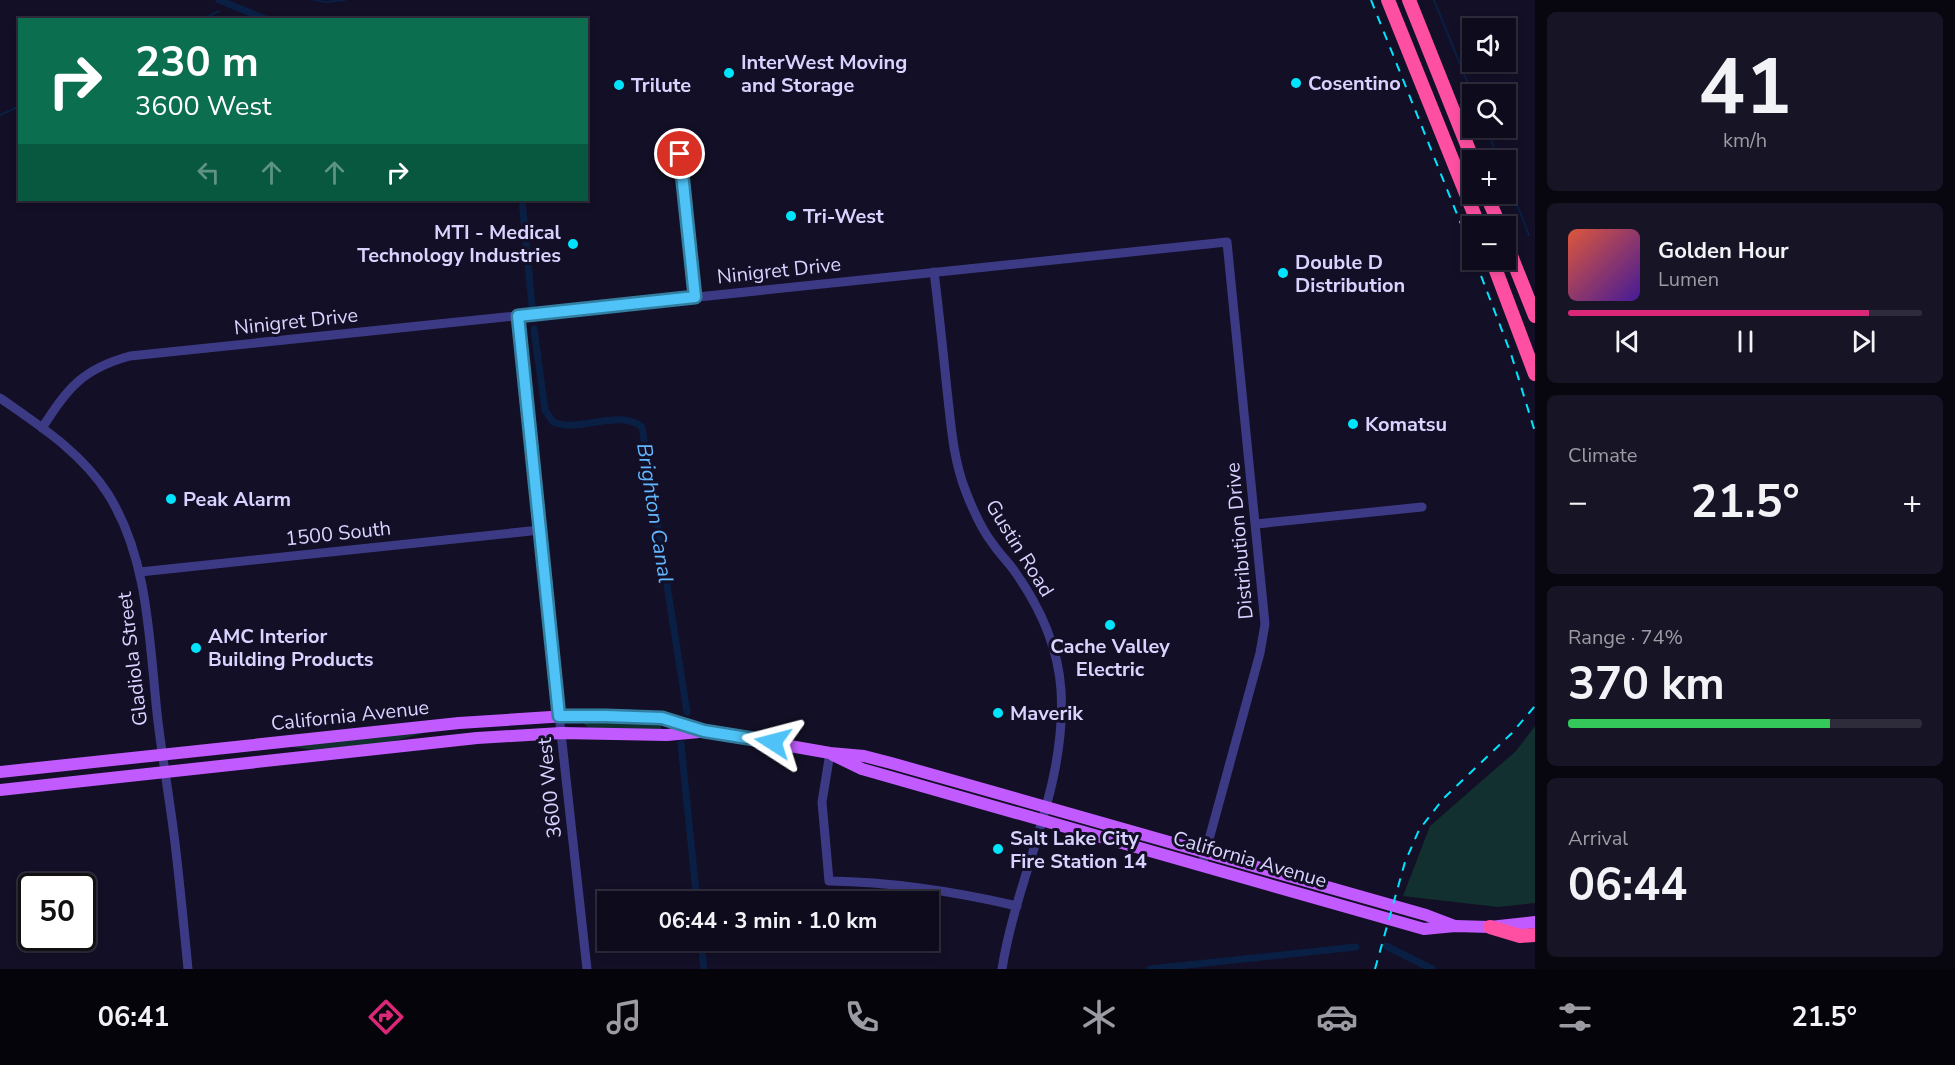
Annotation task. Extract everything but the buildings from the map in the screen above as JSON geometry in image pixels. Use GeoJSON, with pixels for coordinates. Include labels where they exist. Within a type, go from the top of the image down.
{"type":"FeatureCollection","features":[{"type":"Feature","properties":{"kind":"highway"},"geometry":{"type":"LineString","coordinates":[[1388,0],[1475,216]]}},
{"type":"Feature","properties":{"kind":"highway"},"geometry":{"type":"LineString","coordinates":[[1409,0],[1469,150]]}},
{"type":"Feature","properties":{"kind":"highway"},"geometry":{"type":"LineString","coordinates":[[1516,268],[1535,316]]}},
{"type":"Feature","properties":{"kind":"highway"},"geometry":{"type":"LineString","coordinates":[[1496,270],[1535,374]]}},
{"type":"Feature","properties":{"kind":"highway"},"geometry":{"type":"LineString","coordinates":[[1490,927],[1520,936],[1535,935]]}},
{"type":"Feature","properties":{"kind":"main road","name":"California Avenue"},"geometry":{"type":"LineString","coordinates":[[4,772],[443,724],[559,716],[662,718],[704,731],[880,760],[1426,915],[1455,926]]}},
{"type":"Feature","properties":{"kind":"main road"},"geometry":{"type":"LineString","coordinates":[[443,724],[445,741]]}},
{"type":"Feature","properties":{"kind":"main road","name":"California Avenue"},"geometry":{"type":"LineString","coordinates":[[6,790],[522,734],[667,735],[704,731]]}},
{"type":"Feature","properties":{"kind":"main road"},"geometry":{"type":"LineString","coordinates":[[281,742],[283,759]]}},
{"type":"Feature","properties":{"kind":"main road","name":"California Avenue"},"geometry":{"type":"LineString","coordinates":[[830,753],[862,769],[1424,929],[1455,926],[1490,927],[1535,922]]}},
{"type":"Feature","properties":{"kind":"main road"},"geometry":{"type":"LineString","coordinates":[[4,772],[6,790]]}},
{"type":"Feature","properties":{"kind":"street"},"geometry":{"type":"LineString","coordinates":[[680,154],[695,297]]}},
{"type":"Feature","properties":{"kind":"street","name":"Ninigret Drive"},"geometry":{"type":"LineString","coordinates":[[42,428],[70,388],[78,381],[96,368],[130,356],[1227,242]]}},
{"type":"Feature","properties":{"kind":"street","name":"Distribution Drive"},"geometry":{"type":"LineString","coordinates":[[1202,865],[1264,632],[1265,608],[1227,242]]}},
{"type":"Feature","properties":{"kind":"street","name":"Gustin Road"},"geometry":{"type":"LineString","coordinates":[[934,272],[953,442],[960,476],[984,530],[1038,608],[1052,642],[1061,689],[1060,746],[1002,969]]}},
{"type":"Feature","properties":{"kind":"street","name":"3600 West"},"geometry":{"type":"LineString","coordinates":[[518,316],[587,969]]}},
{"type":"Feature","properties":{"kind":"street","name":"Gladiola Street"},"geometry":{"type":"LineString","coordinates":[[0,398],[76,455],[103,487],[128,532],[140,572],[175,845],[188,969]]}},
{"type":"Feature","properties":{"kind":"street"},"geometry":{"type":"LineString","coordinates":[[1256,524],[1422,507]]}},
{"type":"Feature","properties":{"kind":"street","name":"1500 South"},"geometry":{"type":"LineString","coordinates":[[140,572],[540,530]]}},
{"type":"Feature","properties":{"kind":"street"},"geometry":{"type":"LineString","coordinates":[[830,753],[822,802],[829,881],[922,887],[1017,906]]}},
{"type":"Feature","properties":{"kind":"green space"},"geometry":{"type":"Polygon","coordinates":[[[584,720],[661,724],[661,731],[590,729],[584,724],[584,720]]]}},
{"type":"Feature","properties":{"kind":"green space"},"geometry":{"type":"Polygon","coordinates":[[[1535,726],[1535,903],[1498,907],[1403,896],[1430,826],[1516,751],[1535,726]]]}},
{"type":"Feature","properties":{"kind":"green space"},"geometry":{"type":"Polygon","coordinates":[[[431,731],[380,745],[322,751],[291,747],[431,731]]]}},
{"type":"Feature","properties":{"kind":"waterway","name":"Brighton Canal"},"geometry":{"type":"LineString","coordinates":[[219,0],[263,18]]}},
{"type":"Feature","properties":{"kind":"waterway"},"geometry":{"type":"LineString","coordinates":[[315,0],[325,2],[345,0]]}},
{"type":"Feature","properties":{"kind":"waterway"},"geometry":{"type":"LineString","coordinates":[[1434,0],[1468,84]]}},
{"type":"Feature","properties":{"kind":"waterway"},"geometry":{"type":"LineString","coordinates":[[205,18],[219,11]]}},
{"type":"Feature","properties":{"kind":"waterway"},"geometry":{"type":"LineString","coordinates":[[0,115],[18,107]]}},
{"type":"Feature","properties":{"kind":"waterway"},"geometry":{"type":"LineString","coordinates":[[1490,138],[1495,150]]}},
{"type":"Feature","properties":{"kind":"waterway","name":"Brighton Canal"},"geometry":{"type":"LineString","coordinates":[[522,201],[532,306]]}},
{"type":"Feature","properties":{"kind":"waterway"},"geometry":{"type":"LineString","coordinates":[[1516,202],[1529,235]]}},
{"type":"Feature","properties":{"kind":"waterway","name":"Brighton Canal"},"geometry":{"type":"LineString","coordinates":[[534,329],[545,410],[553,422],[570,425],[626,420],[642,427],[687,712]]}},
{"type":"Feature","properties":{"kind":"waterway","name":"Brighton Canal"},"geometry":{"type":"LineString","coordinates":[[681,744],[696,891]]}},
{"type":"Feature","properties":{"kind":"waterway","name":"Brighton Canal"},"geometry":{"type":"LineString","coordinates":[[1386,946],[1432,969]]}},
{"type":"Feature","properties":{"kind":"waterway","name":"Brighton Canal"},"geometry":{"type":"LineString","coordinates":[[1150,969],[1356,947]]}},
{"type":"Feature","properties":{"kind":"waterway","name":"Brighton Canal"},"geometry":{"type":"LineString","coordinates":[[702,951],[704,969]]}},
{"type":"Feature","properties":{"kind":"railway"},"geometry":{"type":"LineString","coordinates":[[1371,0],[1462,227]]}},
{"type":"Feature","properties":{"kind":"railway"},"geometry":{"type":"LineString","coordinates":[[1479,270],[1511,354],[1535,432]]}},
{"type":"Feature","properties":{"kind":"railway"},"geometry":{"type":"LineString","coordinates":[[1375,969],[1405,862],[1419,830],[1443,799],[1512,733],[1535,706]]}},
{"type":"Feature","properties":{"kind":"place","name":"InterWest Moving and Storage"},"geometry":{"type":"Point","coordinates":[729,73]}},
{"type":"Feature","properties":{"kind":"place","name":"Cosentino"},"geometry":{"type":"Point","coordinates":[1296,83]}},
{"type":"Feature","properties":{"kind":"place","name":"Trilute"},"geometry":{"type":"Point","coordinates":[619,85]}},
{"type":"Feature","properties":{"kind":"place","name":"Tri-West"},"geometry":{"type":"Point","coordinates":[791,216]}},
{"type":"Feature","properties":{"kind":"place","name":"MTI - Medical Technology Industries"},"geometry":{"type":"Point","coordinates":[573,244]}},
{"type":"Feature","properties":{"kind":"place","name":"Double D Distribution"},"geometry":{"type":"Point","coordinates":[1283,273]}},
{"type":"Feature","properties":{"kind":"place","name":"Komatsu"},"geometry":{"type":"Point","coordinates":[1353,424]}},
{"type":"Feature","properties":{"kind":"place","name":"Peak Alarm"},"geometry":{"type":"Point","coordinates":[171,499]}},
{"type":"Feature","properties":{"kind":"place","name":"Cache Valley Electric"},"geometry":{"type":"Point","coordinates":[1110,625]}},
{"type":"Feature","properties":{"kind":"place","name":"AMC Interior Building Products"},"geometry":{"type":"Point","coordinates":[196,648]}},
{"type":"Feature","properties":{"kind":"place","name":"Maverik"},"geometry":{"type":"Point","coordinates":[998,713]}},
{"type":"Feature","properties":{"kind":"place","name":"Salt Lake City Fire Station 14"},"geometry":{"type":"Point","coordinates":[998,849]}},
{"type":"Feature","properties":{"kind":"route"},"geometry":{"type":"LineString","coordinates":[[680,154],[695,297],[518,316],[559,716],[662,718],[704,731],[773,742]]}}]}
